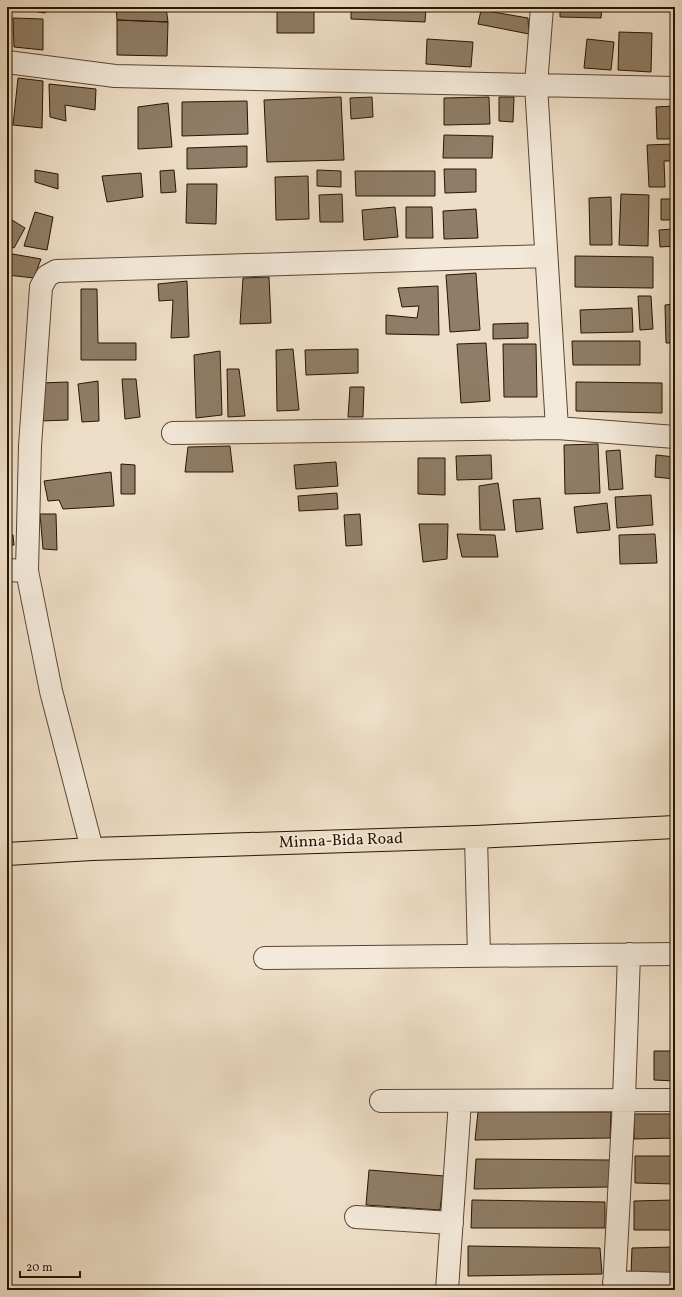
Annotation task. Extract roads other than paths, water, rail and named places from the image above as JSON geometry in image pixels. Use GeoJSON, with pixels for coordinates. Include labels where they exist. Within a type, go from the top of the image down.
{"type":"FeatureCollection","features":[{"type":"Feature","properties":{"kind":"main road","name":"Minna-Bida Road"},"geometry":{"type":"LineString","coordinates":[[7,854],[92,849],[476,837],[675,826]]}},
{"type":"Feature","properties":{"kind":"street"},"geometry":{"type":"LineString","coordinates":[[542,7],[536,85],[557,428]]}},
{"type":"Feature","properties":{"kind":"street"},"geometry":{"type":"LineString","coordinates":[[7,62],[115,76],[675,88]]}},
{"type":"Feature","properties":{"kind":"street"},"geometry":{"type":"LineString","coordinates":[[92,849],[51,691],[17,571],[30,446],[41,287],[48,276],[56,271],[546,256]]}},
{"type":"Feature","properties":{"kind":"street"},"geometry":{"type":"LineString","coordinates":[[173,433],[557,428],[675,437]]}},
{"type":"Feature","properties":{"kind":"street"},"geometry":{"type":"LineString","coordinates":[[476,837],[478,956]]}},
{"type":"Feature","properties":{"kind":"street"},"geometry":{"type":"LineString","coordinates":[[629,954],[624,1100],[614,1286],[675,1284]]}},
{"type":"Feature","properties":{"kind":"street"},"geometry":{"type":"LineString","coordinates":[[265,958],[675,954]]}},
{"type":"Feature","properties":{"kind":"street"},"geometry":{"type":"LineString","coordinates":[[380,1101],[675,1100]]}},
{"type":"Feature","properties":{"kind":"street"},"geometry":{"type":"LineString","coordinates":[[448,1290],[460,1101]]}},
{"type":"Feature","properties":{"kind":"street"},"geometry":{"type":"LineString","coordinates":[[356,1217],[452,1223]]}}]}
